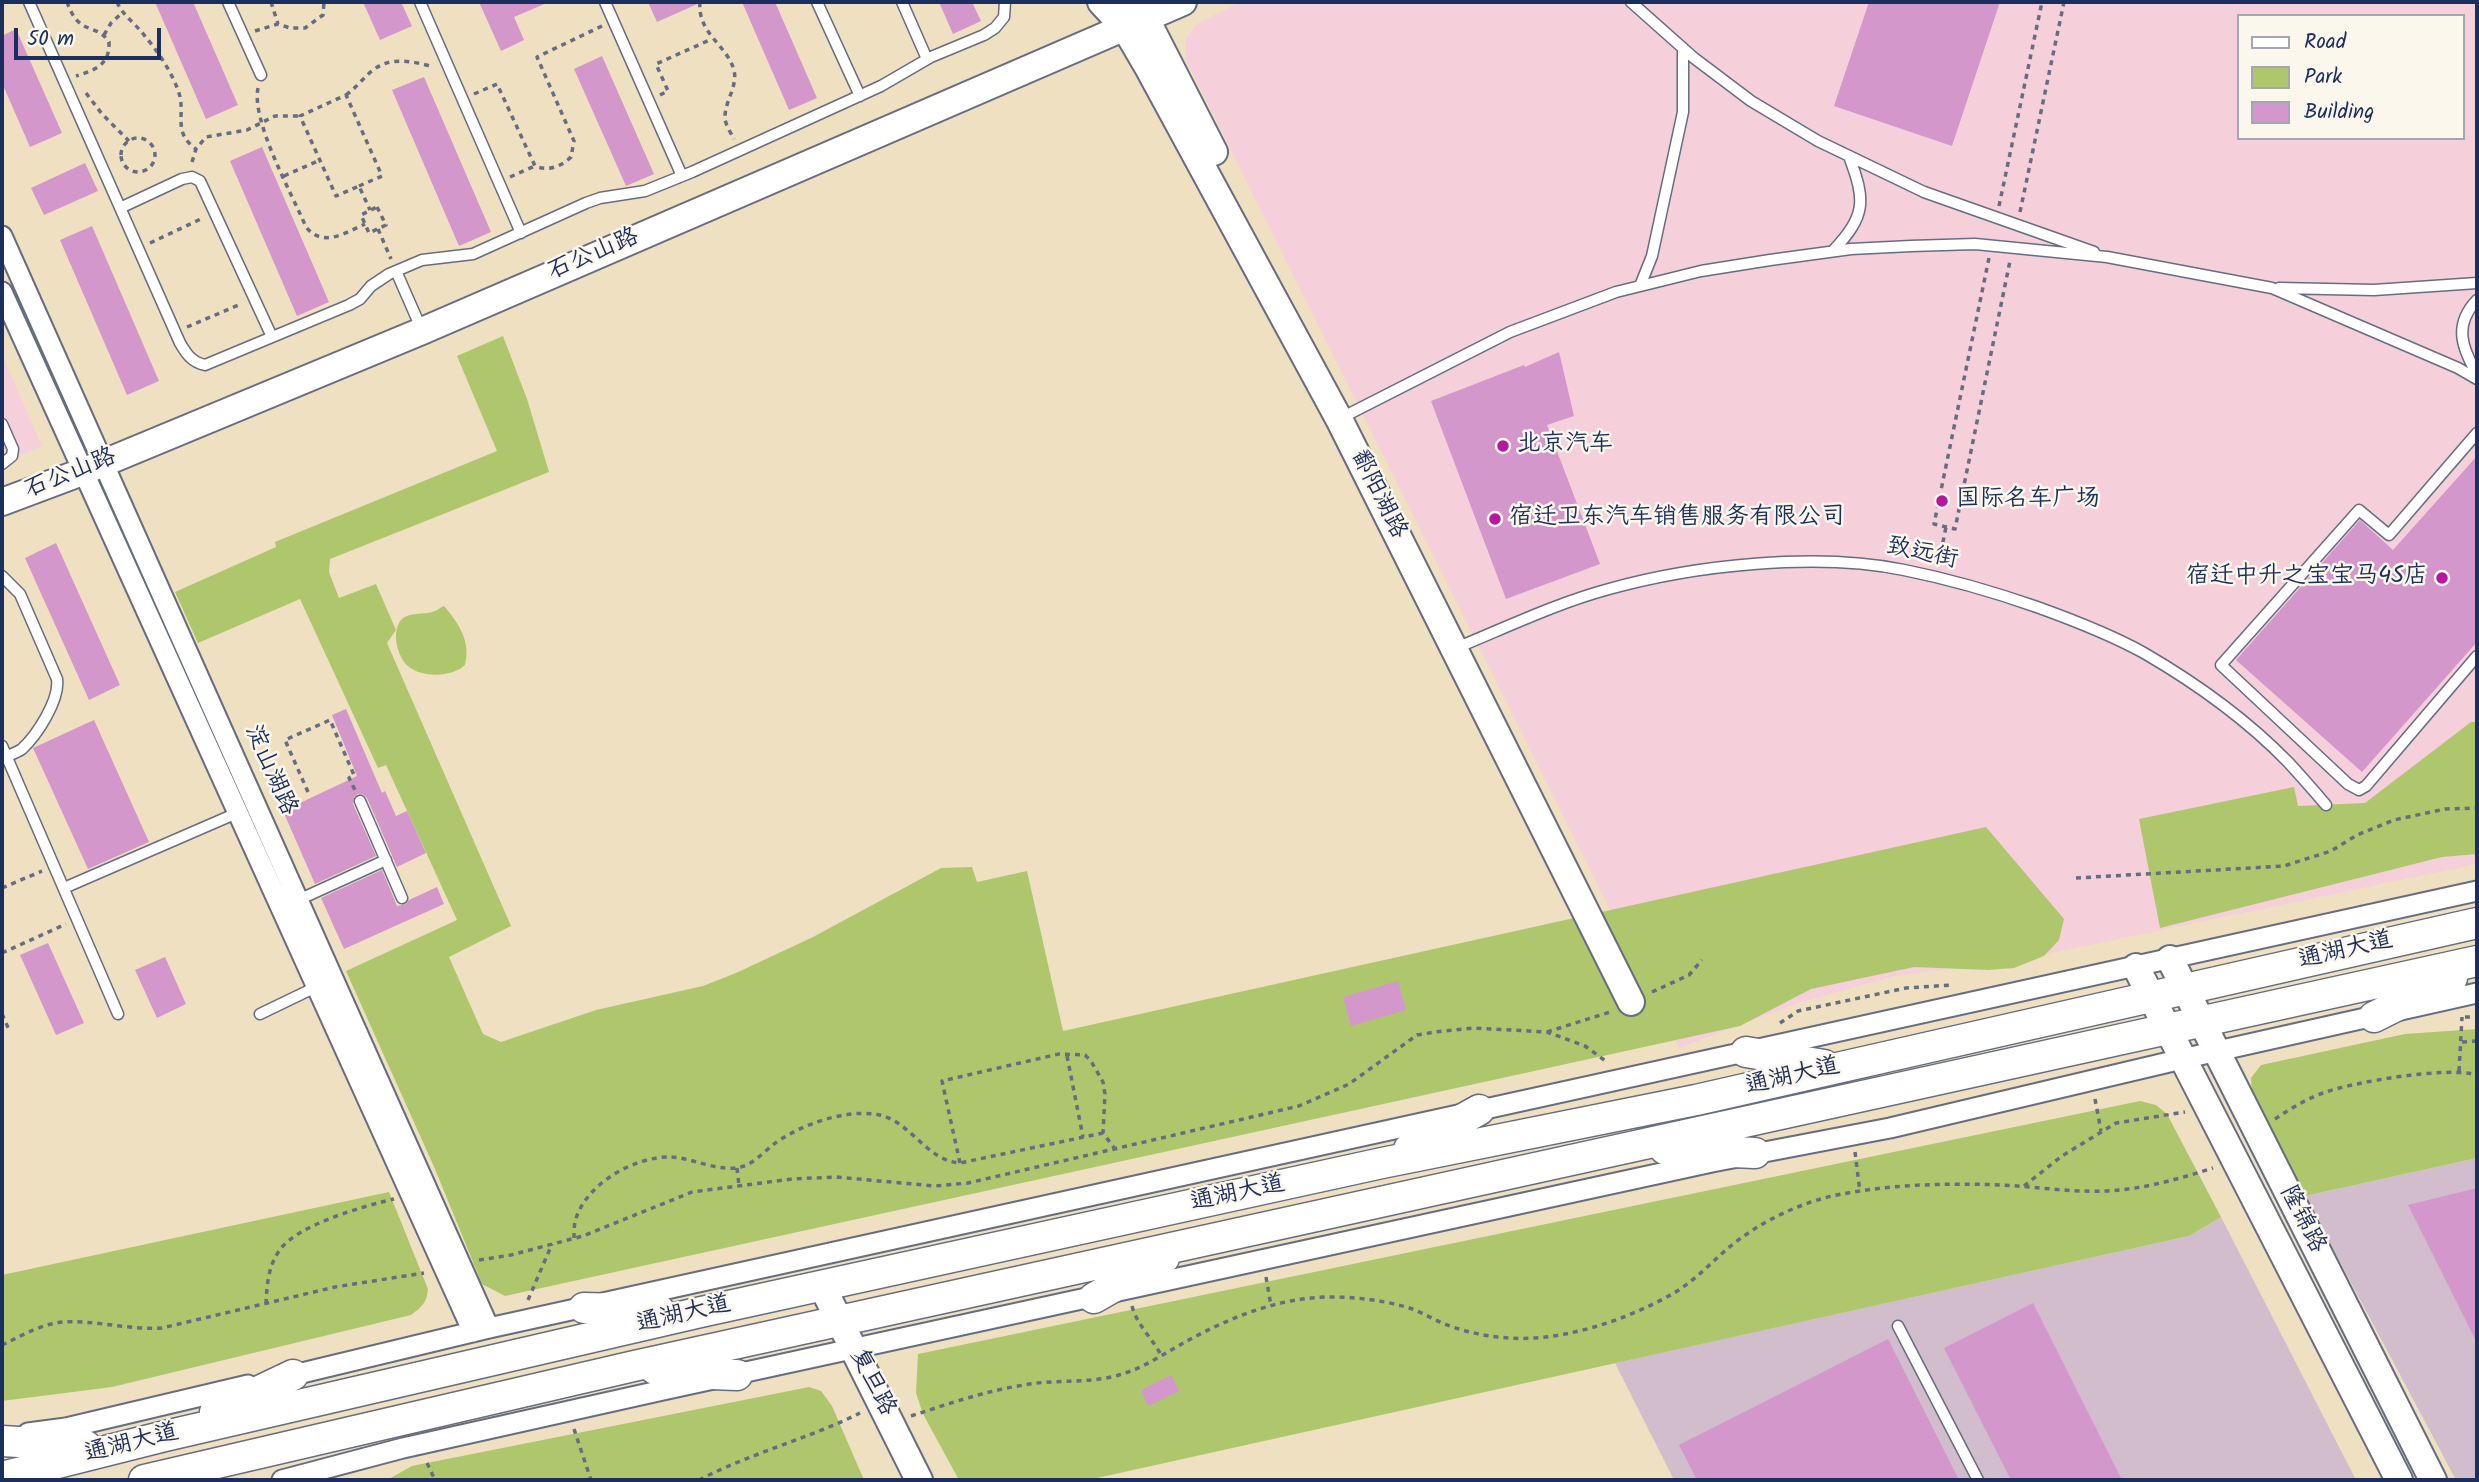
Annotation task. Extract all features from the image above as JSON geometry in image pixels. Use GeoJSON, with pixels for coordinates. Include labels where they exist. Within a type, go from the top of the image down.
{"type":"FeatureCollection","features":[{"type":"Feature","properties":{"kind":"main road","name":"通湖大道"},"geometry":{"type":"LineString","coordinates":[[2,1477],[165,1436],[701,1312],[1382,1163],[1689,1102],[1838,1068],[1966,1056],[2201,1023],[2323,976],[2477,923]]}},
{"type":"Feature","properties":{"kind":"main road","name":"通湖大道"},"geometry":{"type":"LineString","coordinates":[[144,1480],[634,1366],[1626,1147],[1966,1056],[2150,996],[2184,988],[2477,963]]}},
{"type":"Feature","properties":{"kind":"main road"},"geometry":{"type":"LineString","coordinates":[[2374,1017],[2477,963]]}},
{"type":"Feature","properties":{"kind":"main road"},"geometry":{"type":"LineString","coordinates":[[1746,1052],[1838,1068]]}},
{"type":"Feature","properties":{"kind":"main road"},"geometry":{"type":"LineString","coordinates":[[1382,1163],[1479,1110]]}},
{"type":"Feature","properties":{"kind":"main road"},"geometry":{"type":"LineString","coordinates":[[1626,1147],[1755,1153]]}},
{"type":"Feature","properties":{"kind":"main road"},"geometry":{"type":"LineString","coordinates":[[1094,1298],[1192,1242]]}},
{"type":"Feature","properties":{"kind":"main road"},"geometry":{"type":"LineString","coordinates":[[584,1308],[701,1312]]}},
{"type":"Feature","properties":{"kind":"main road"},"geometry":{"type":"LineString","coordinates":[[634,1366],[687,1373],[737,1375]]}},
{"type":"Feature","properties":{"kind":"main road"},"geometry":{"type":"LineString","coordinates":[[165,1436],[293,1375]]}},
{"type":"Feature","properties":{"kind":"main road"},"geometry":{"type":"LineString","coordinates":[[2,1438],[117,1448]]}},
{"type":"Feature","properties":{"kind":"street","name":"鄱阳湖路"},"geometry":{"type":"LineString","coordinates":[[1101,2],[1134,16],[1345,416],[1637,999]]}},
{"type":"Feature","properties":{"kind":"street","name":"石公山路"},"geometry":{"type":"LineString","coordinates":[[2,502],[422,331],[1134,16],[1183,2]]}},
{"type":"Feature","properties":{"kind":"street","name":"淀山湖路"},"geometry":{"type":"LineString","coordinates":[[2,236],[93,467],[237,813],[410,1195],[452,1265]]}},
{"type":"Feature","properties":{"kind":"street","name":"淀山湖路"},"geometry":{"type":"LineString","coordinates":[[2,292],[93,467],[299,900],[481,1330]]}},
{"type":"Feature","properties":{"kind":"street"},"geometry":{"type":"LineString","coordinates":[[2,1438],[66,1428],[481,1330],[2477,891]]}},
{"type":"Feature","properties":{"kind":"street","name":"隆锦路"},"geometry":{"type":"LineString","coordinates":[[2170,959],[2433,1480]]}},
{"type":"Feature","properties":{"kind":"street","name":"隆锦路"},"geometry":{"type":"LineString","coordinates":[[2136,967],[2399,1480]]}},
{"type":"Feature","properties":{"kind":"street"},"geometry":{"type":"LineString","coordinates":[[282,1480],[403,1448],[1755,1153],[1890,1128],[2477,993]]}},
{"type":"Feature","properties":{"kind":"street","name":"复旦路"},"geometry":{"type":"LineString","coordinates":[[822,1286],[919,1480]]}},
{"type":"Feature","properties":{"kind":"lane"},"geometry":{"type":"LineString","coordinates":[[29,2],[186,354],[194,362],[205,365],[360,299],[371,286],[422,260],[473,254],[586,203],[600,198],[645,191],[739,151],[860,96],[927,59],[984,35],[995,28],[1004,17],[1005,2]]}},
{"type":"Feature","properties":{"kind":"lane"},"geometry":{"type":"LineString","coordinates":[[228,2],[261,75]]}},
{"type":"Feature","properties":{"kind":"lane"},"geometry":{"type":"LineString","coordinates":[[420,2],[521,233]]}},
{"type":"Feature","properties":{"kind":"lane"},"geometry":{"type":"LineString","coordinates":[[605,2],[682,176]]}},
{"type":"Feature","properties":{"kind":"lane"},"geometry":{"type":"LineString","coordinates":[[817,2],[860,96]]}},
{"type":"Feature","properties":{"kind":"lane"},"geometry":{"type":"LineString","coordinates":[[902,2],[927,59]]}},
{"type":"Feature","properties":{"kind":"lane"},"geometry":{"type":"LineString","coordinates":[[1631,2],[1683,48],[1751,101],[1818,141],[1924,192],[2107,257]]}},
{"type":"Feature","properties":{"kind":"lane"},"geometry":{"type":"LineString","coordinates":[[1640,286],[1652,256],[1683,112],[1683,48]]}},
{"type":"Feature","properties":{"kind":"lane"},"geometry":{"type":"LineString","coordinates":[[1833,251],[1852,231],[1860,211],[1860,184],[1849,156]]}},
{"type":"Feature","properties":{"kind":"lane"},"geometry":{"type":"LineString","coordinates":[[120,208],[182,179],[192,177],[200,181],[271,337]]}},
{"type":"Feature","properties":{"kind":"lane"},"geometry":{"type":"LineString","coordinates":[[1345,416],[1510,332],[1616,292],[1700,271],[1833,251],[1911,246],[1991,246],[2107,257],[2272,288],[2374,290],[2477,283]]}},
{"type":"Feature","properties":{"kind":"lane"},"geometry":{"type":"LineString","coordinates":[[396,271],[422,331]]}},
{"type":"Feature","properties":{"kind":"lane"},"geometry":{"type":"LineString","coordinates":[[2272,288],[2477,376]]}},
{"type":"Feature","properties":{"kind":"lane"},"geometry":{"type":"LineString","coordinates":[[2477,300],[2465,318],[2461,337],[2477,376]]}},
{"type":"Feature","properties":{"kind":"lane"},"geometry":{"type":"LineString","coordinates":[[2,424],[13,449],[12,456],[2,464]]}},
{"type":"Feature","properties":{"kind":"lane"},"geometry":{"type":"LineString","coordinates":[[2477,433],[2389,535],[2359,510],[2221,665],[2348,784],[2359,790],[2366,786],[2477,656]]}},
{"type":"Feature","properties":{"kind":"lane","name":"致远街"},"geometry":{"type":"LineString","coordinates":[[1461,647],[1558,606],[1609,589],[1656,578],[1710,569],[1809,563],[1854,564],[1902,570],[2005,596],[2066,618],[2143,652],[2243,723],[2287,761],[2326,805]]}},
{"type":"Feature","properties":{"kind":"lane"},"geometry":{"type":"LineString","coordinates":[[2,576],[20,594],[57,679],[58,689],[51,707],[32,737],[21,749],[7,757]]}},
{"type":"Feature","properties":{"kind":"lane"},"geometry":{"type":"LineString","coordinates":[[2,746],[118,1014]]}},
{"type":"Feature","properties":{"kind":"lane"},"geometry":{"type":"LineString","coordinates":[[360,801],[402,898]]}},
{"type":"Feature","properties":{"kind":"lane"},"geometry":{"type":"LineString","coordinates":[[64,888],[237,813]]}},
{"type":"Feature","properties":{"kind":"lane"},"geometry":{"type":"LineString","coordinates":[[280,908],[386,860]]}},
{"type":"Feature","properties":{"kind":"lane"},"geometry":{"type":"LineString","coordinates":[[260,1014],[316,987]]}},
{"type":"Feature","properties":{"kind":"lane"},"geometry":{"type":"LineString","coordinates":[[1898,1326],[1978,1480]]}},
{"type":"Feature","properties":{"kind":"path"},"geometry":{"type":"LineString","coordinates":[[64,80],[93,71],[103,64],[110,48],[104,34],[78,23],[71,15],[67,2]]}},
{"type":"Feature","properties":{"kind":"path"},"geometry":{"type":"LineString","coordinates":[[117,2],[122,13],[143,32],[172,78],[180,99],[181,131],[184,138],[196,149]]}},
{"type":"Feature","properties":{"kind":"path"},"geometry":{"type":"LineString","coordinates":[[271,2],[278,24]]}},
{"type":"Feature","properties":{"kind":"path"},"geometry":{"type":"LineString","coordinates":[[243,36],[278,24],[290,28],[305,28],[323,15],[324,2]]}},
{"type":"Feature","properties":{"kind":"path"},"geometry":{"type":"LineString","coordinates":[[700,2],[702,20],[712,39],[731,63],[734,72],[735,81],[725,116],[739,151]]}},
{"type":"Feature","properties":{"kind":"path"},"geometry":{"type":"LineString","coordinates":[[1997,218],[2042,2]]}},
{"type":"Feature","properties":{"kind":"path"},"geometry":{"type":"LineString","coordinates":[[2017,225],[2064,2]]}},
{"type":"Feature","properties":{"kind":"path"},"geometry":{"type":"LineString","coordinates":[[104,34],[122,13]]}},
{"type":"Feature","properties":{"kind":"path"},"geometry":{"type":"LineString","coordinates":[[463,99],[497,84],[535,166],[542,169],[560,166],[571,157],[574,141],[537,57],[613,21]]}},
{"type":"Feature","properties":{"kind":"path"},"geometry":{"type":"LineString","coordinates":[[648,101],[668,91],[656,64],[712,39]]}},
{"type":"Feature","properties":{"kind":"path"},"geometry":{"type":"LineString","coordinates":[[192,177],[191,165],[196,149],[206,137],[247,130],[275,116],[300,116],[346,95],[385,63],[401,61],[451,73]]}},
{"type":"Feature","properties":{"kind":"path"},"geometry":{"type":"LineString","coordinates":[[261,75],[256,96],[260,122],[312,234],[325,239],[334,238],[365,225]]}},
{"type":"Feature","properties":{"kind":"path"},"geometry":{"type":"LineString","coordinates":[[64,80],[89,94],[102,114],[128,141]]}},
{"type":"Feature","properties":{"kind":"path"},"geometry":{"type":"LineString","coordinates":[[300,116],[336,196],[382,176],[346,95]]}},
{"type":"Feature","properties":{"kind":"path"},"geometry":{"type":"LineString","coordinates":[[145,139],[153,147],[155,158],[149,168],[139,172],[128,169],[121,155],[128,141],[145,139]]}},
{"type":"Feature","properties":{"kind":"path"},"geometry":{"type":"LineString","coordinates":[[284,176],[320,160]]}},
{"type":"Feature","properties":{"kind":"path"},"geometry":{"type":"LineString","coordinates":[[499,182],[535,166]]}},
{"type":"Feature","properties":{"kind":"path"},"geometry":{"type":"LineString","coordinates":[[359,186],[370,210]]}},
{"type":"Feature","properties":{"kind":"path"},"geometry":{"type":"LineString","coordinates":[[377,207],[386,225],[369,233],[365,225],[360,215],[377,207]]}},
{"type":"Feature","properties":{"kind":"path"},"geometry":{"type":"LineString","coordinates":[[138,248],[215,213]]}},
{"type":"Feature","properties":{"kind":"path"},"geometry":{"type":"LineString","coordinates":[[378,229],[396,271]]}},
{"type":"Feature","properties":{"kind":"path"},"geometry":{"type":"LineString","coordinates":[[1991,246],[1934,524],[1955,529],[2013,248]]}},
{"type":"Feature","properties":{"kind":"path"},"geometry":{"type":"LineString","coordinates":[[176,332],[253,298]]}},
{"type":"Feature","properties":{"kind":"path"},"geometry":{"type":"LineString","coordinates":[[1937,578],[1946,527]]}},
{"type":"Feature","properties":{"kind":"path"},"geometry":{"type":"LineString","coordinates":[[308,792],[285,740],[330,720],[354,775],[349,778],[360,801]]}},
{"type":"Feature","properties":{"kind":"path"},"geometry":{"type":"LineString","coordinates":[[2076,877],[2284,866],[2331,851],[2357,835],[2394,820],[2445,809],[2477,808]]}},
{"type":"Feature","properties":{"kind":"path"},"geometry":{"type":"LineString","coordinates":[[2,888],[54,866]]}},
{"type":"Feature","properties":{"kind":"path"},"geometry":{"type":"LineString","coordinates":[[2,953],[77,919]]}},
{"type":"Feature","properties":{"kind":"path"},"geometry":{"type":"LineString","coordinates":[[2,1014],[10,1032]]}},
{"type":"Feature","properties":{"kind":"path"},"geometry":{"type":"LineString","coordinates":[[2459,1071],[2462,1017]]}},
{"type":"Feature","properties":{"kind":"path"},"geometry":{"type":"LineString","coordinates":[[2,1345],[37,1328],[58,1323],[162,1328],[335,1287],[403,1277],[511,1255],[626,1220],[692,1192],[792,1179],[836,1177],[935,1186],[968,1183],[1299,1106],[1349,1084],[1417,1035],[1474,1028],[1547,1032],[1585,1046],[1609,1066]]}},
{"type":"Feature","properties":{"kind":"path"},"geometry":{"type":"LineString","coordinates":[[2462,1042],[2477,1041]]}},
{"type":"Feature","properties":{"kind":"path"},"geometry":{"type":"LineString","coordinates":[[960,1163],[942,1081],[1059,1054],[1085,1055],[1091,1061],[1103,1082],[1105,1094],[1103,1133],[1115,1149]]}},
{"type":"Feature","properties":{"kind":"path"},"geometry":{"type":"LineString","coordinates":[[1067,1056],[1083,1137]]}},
{"type":"Feature","properties":{"kind":"path"},"geometry":{"type":"LineString","coordinates":[[2256,1131],[2293,1107],[2323,1093],[2373,1081],[2459,1071],[2477,1075]]}},
{"type":"Feature","properties":{"kind":"path"},"geometry":{"type":"LineString","coordinates":[[2093,1093],[2101,1132]]}},
{"type":"Feature","properties":{"kind":"path"},"geometry":{"type":"LineString","coordinates":[[2022,1187],[2062,1156],[2116,1124],[2207,1107]]}},
{"type":"Feature","properties":{"kind":"path"},"geometry":{"type":"LineString","coordinates":[[574,1238],[575,1223],[581,1207],[594,1191],[604,1182],[636,1164],[667,1157],[737,1168],[748,1165],[787,1136],[816,1124],[860,1113],[891,1118],[940,1158],[960,1163],[1103,1133]]}},
{"type":"Feature","properties":{"kind":"path"},"geometry":{"type":"LineString","coordinates":[[1854,1147],[1860,1192]]}},
{"type":"Feature","properties":{"kind":"path"},"geometry":{"type":"LineString","coordinates":[[699,1480],[769,1449],[886,1413],[1026,1384],[1089,1380],[1120,1374],[1139,1367],[1208,1330],[1249,1312],[1271,1306],[1327,1297],[1360,1298],[1406,1307],[1451,1326],[1501,1339],[1526,1340],[1600,1325],[1638,1311],[1675,1293],[1756,1227],[1797,1208],[1834,1196],[1919,1184],[2116,1191],[2160,1184],[2234,1160]]}},
{"type":"Feature","properties":{"kind":"path"},"geometry":{"type":"LineString","coordinates":[[737,1168],[739,1186]]}},
{"type":"Feature","properties":{"kind":"path"},"geometry":{"type":"LineString","coordinates":[[266,1304],[267,1280],[272,1265],[286,1243],[351,1211],[410,1195]]}},
{"type":"Feature","properties":{"kind":"path"},"geometry":{"type":"LineString","coordinates":[[526,1303],[552,1244]]}},
{"type":"Feature","properties":{"kind":"path"},"geometry":{"type":"LineString","coordinates":[[1264,1269],[1271,1306]]}},
{"type":"Feature","properties":{"kind":"path"},"geometry":{"type":"LineString","coordinates":[[1130,1299],[1138,1322],[1161,1355]]}},
{"type":"Feature","properties":{"kind":"path"},"geometry":{"type":"LineString","coordinates":[[572,1423],[591,1480]]}},
{"type":"Feature","properties":{"kind":"path"},"geometry":{"type":"LineString","coordinates":[[424,1456],[435,1480]]}},
{"type":"Feature","properties":{"kind":"shaded area","name":"国际名车广场"},"geometry":{"type":"Polygon","coordinates":[[[1240,2],[2477,2],[2477,864],[2023,959],[1894,976],[1801,1002],[1679,1048],[1185,58],[1186,38],[1197,24],[1240,2]]]}},
{"type":"Feature","properties":{"kind":"shaded area"},"geometry":{"type":"Polygon","coordinates":[[[2,355],[42,446],[2,462],[2,355]]]}},
{"type":"Feature","properties":{"kind":"shaded area"},"geometry":{"type":"Polygon","coordinates":[[[2477,1158],[2477,1480],[2456,1480],[2305,1196],[2477,1158]]]}},
{"type":"Feature","properties":{"kind":"shaded area"},"geometry":{"type":"Polygon","coordinates":[[[2221,1217],[2356,1480],[1674,1480],[1615,1363],[2189,1236],[2221,1217]]]}},
{"type":"Feature","properties":{"kind":"green space"},"geometry":{"type":"Polygon","coordinates":[[[503,336],[527,399],[549,472],[330,559],[329,572],[339,598],[376,584],[396,630],[387,643],[511,926],[449,957],[483,1034],[501,1042],[596,1010],[703,986],[736,973],[813,937],[941,868],[972,867],[977,882],[1027,871],[1063,1031],[1986,827],[2064,919],[2059,940],[2044,956],[2014,968],[1988,970],[1914,967],[1811,989],[1740,1026],[505,1296],[482,1284],[435,1169],[346,971],[457,920],[386,765],[378,768],[300,599],[198,643],[175,592],[276,547],[275,542],[497,451],[457,356],[503,336]]]}},
{"type":"Feature","properties":{"kind":"green space"},"geometry":{"type":"Polygon","coordinates":[[[444,606],[465,641],[465,665],[453,672],[438,675],[415,671],[405,663],[398,650],[396,636],[399,623],[406,616],[436,611],[444,606]]]}},
{"type":"Feature","properties":{"kind":"green space"},"geometry":{"type":"Polygon","coordinates":[[[2471,722],[2477,722],[2477,854],[2442,857],[2160,928],[2139,819],[2294,787],[2298,806],[2365,803],[2471,722]]]}},
{"type":"Feature","properties":{"kind":"green space"},"geometry":{"type":"Polygon","coordinates":[[[2477,1029],[2477,1158],[2305,1196],[2252,1094],[2251,1078],[2261,1065],[2405,1034],[2477,1029]]]}},
{"type":"Feature","properties":{"kind":"green space"},"geometry":{"type":"Polygon","coordinates":[[[2140,1101],[2156,1105],[2167,1114],[2221,1217],[2189,1236],[1088,1480],[959,1480],[923,1414],[916,1393],[918,1354],[2140,1101]]]}},
{"type":"Feature","properties":{"kind":"green space"},"geometry":{"type":"Polygon","coordinates":[[[389,1192],[428,1289],[423,1304],[411,1315],[112,1387],[2,1401],[2,1275],[389,1192]]]}},
{"type":"Feature","properties":{"kind":"green space"},"geometry":{"type":"Polygon","coordinates":[[[809,1387],[821,1391],[832,1406],[864,1480],[387,1480],[412,1466],[809,1387]]]}},
{"type":"Feature","properties":{"kind":"building"},"geometry":{"type":"Polygon","coordinates":[[[155,2],[193,2],[238,105],[206,119],[155,2]]]}},
{"type":"Feature","properties":{"kind":"building"},"geometry":{"type":"Polygon","coordinates":[[[363,2],[401,2],[412,26],[380,40],[363,2]]]}},
{"type":"Feature","properties":{"kind":"building"},"geometry":{"type":"Polygon","coordinates":[[[479,2],[549,2],[514,17],[524,40],[501,51],[479,2]]]}},
{"type":"Feature","properties":{"kind":"building"},"geometry":{"type":"Polygon","coordinates":[[[648,2],[702,2],[657,22],[648,2]]]}},
{"type":"Feature","properties":{"kind":"building"},"geometry":{"type":"Polygon","coordinates":[[[742,2],[775,2],[817,98],[789,110],[742,2]]]}},
{"type":"Feature","properties":{"kind":"building"},"geometry":{"type":"Polygon","coordinates":[[[939,2],[972,2],[981,21],[953,34],[939,2]]]}},
{"type":"Feature","properties":{"kind":"building"},"geometry":{"type":"Polygon","coordinates":[[[1869,2],[2000,2],[1952,146],[1834,106],[1869,2]]]}},
{"type":"Feature","properties":{"kind":"building"},"geometry":{"type":"Polygon","coordinates":[[[16,29],[62,133],[30,147],[2,83],[2,36],[16,29]]]}},
{"type":"Feature","properties":{"kind":"building"},"geometry":{"type":"Polygon","coordinates":[[[602,56],[654,174],[626,186],[574,69],[602,56]]]}},
{"type":"Feature","properties":{"kind":"building"},"geometry":{"type":"Polygon","coordinates":[[[424,77],[491,232],[459,246],[392,90],[424,77]]]}},
{"type":"Feature","properties":{"kind":"building"},"geometry":{"type":"Polygon","coordinates":[[[262,147],[329,302],[297,316],[230,161],[262,147]]]}},
{"type":"Feature","properties":{"kind":"building"},"geometry":{"type":"Polygon","coordinates":[[[85,163],[98,191],[44,215],[31,188],[85,163]]]}},
{"type":"Feature","properties":{"kind":"building"},"geometry":{"type":"Polygon","coordinates":[[[92,226],[159,381],[127,395],[60,240],[92,226]]]}},
{"type":"Feature","properties":{"kind":"building"},"geometry":{"type":"Polygon","coordinates":[[[1559,352],[1574,416],[1547,425],[1600,564],[1506,599],[1431,401],[1559,352]]]}},
{"type":"Feature","properties":{"kind":"building"},"geometry":{"type":"Polygon","coordinates":[[[2477,456],[2477,642],[2362,772],[2236,660],[2360,520],[2393,550],[2477,456]]]}},
{"type":"Feature","properties":{"kind":"building"},"geometry":{"type":"Polygon","coordinates":[[[56,543],[120,685],[89,700],[25,558],[56,543]]]}},
{"type":"Feature","properties":{"kind":"building"},"geometry":{"type":"Polygon","coordinates":[[[346,709],[382,793],[385,791],[396,816],[407,811],[426,853],[397,867],[367,798],[358,794],[354,797],[353,804],[376,856],[315,884],[283,811],[357,776],[332,715],[346,709]]]}},
{"type":"Feature","properties":{"kind":"building"},"geometry":{"type":"Polygon","coordinates":[[[94,720],[149,842],[88,869],[33,748],[94,720]]]}},
{"type":"Feature","properties":{"kind":"building"},"geometry":{"type":"Polygon","coordinates":[[[382,870],[397,906],[437,887],[444,904],[344,949],[321,898],[382,870]]]}},
{"type":"Feature","properties":{"kind":"building"},"geometry":{"type":"Polygon","coordinates":[[[48,943],[84,1023],[56,1035],[20,955],[48,943]]]}},
{"type":"Feature","properties":{"kind":"building"},"geometry":{"type":"Polygon","coordinates":[[[165,957],[186,1004],[157,1018],[135,970],[165,957]]]}},
{"type":"Feature","properties":{"kind":"building"},"geometry":{"type":"Polygon","coordinates":[[[1398,981],[1406,1010],[1351,1026],[1343,997],[1398,981]]]}},
{"type":"Feature","properties":{"kind":"building"},"geometry":{"type":"Polygon","coordinates":[[[2477,1188],[2477,1343],[2408,1205],[2477,1188]]]}},
{"type":"Feature","properties":{"kind":"building"},"geometry":{"type":"Polygon","coordinates":[[[2033,1303],[2122,1480],[2011,1480],[1944,1348],[2033,1303]]]}},
{"type":"Feature","properties":{"kind":"building"},"geometry":{"type":"Polygon","coordinates":[[[1888,1339],[1959,1480],[1697,1480],[1679,1445],[1888,1339]]]}},
{"type":"Feature","properties":{"kind":"building"},"geometry":{"type":"Polygon","coordinates":[[[1171,1375],[1179,1391],[1148,1406],[1141,1390],[1171,1375]]]}},
{"type":"Feature","properties":{"kind":"place","name":"北京汽车"},"geometry":{"type":"Point","coordinates":[1503,446]}},
{"type":"Feature","properties":{"kind":"place","name":"国际名车广场"},"geometry":{"type":"Point","coordinates":[1942,501]}},
{"type":"Feature","properties":{"kind":"place","name":"宿迁卫东汽车销售服务有限公司"},"geometry":{"type":"Point","coordinates":[1495,519]}},
{"type":"Feature","properties":{"kind":"place","name":"宿迁中升之宝宝马4S店"},"geometry":{"type":"Point","coordinates":[2442,578]}}]}
